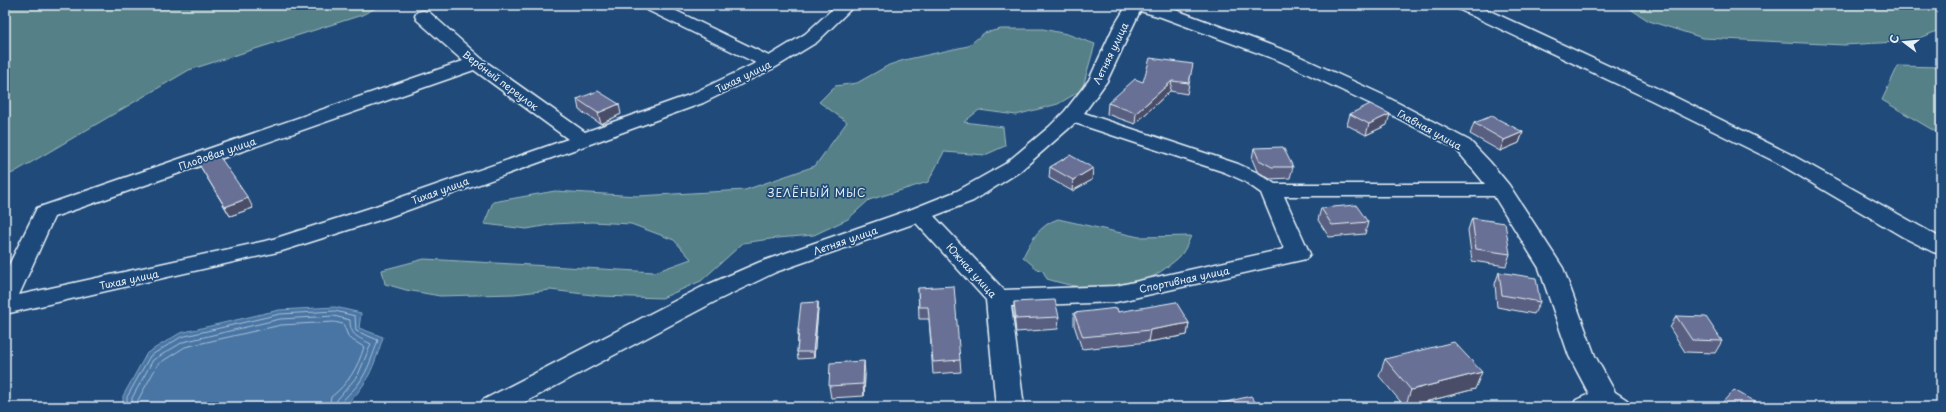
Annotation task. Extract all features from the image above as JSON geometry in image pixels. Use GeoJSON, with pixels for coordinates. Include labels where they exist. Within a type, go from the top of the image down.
{"type":"FeatureCollection","features":[{"type":"Feature","properties":{"kind":"street"},"geometry":{"type":"LineString","coordinates":[[650,5],[770,63]]}},
{"type":"Feature","properties":{"kind":"street","name":"Тихая улица"},"geometry":{"type":"LineString","coordinates":[[5,306],[274,246],[381,212],[583,140],[696,99],[770,63],[811,38],[848,5]]}},
{"type":"Feature","properties":{"kind":"street","name":"Летняя улица"},"geometry":{"type":"LineString","coordinates":[[493,407],[709,294],[768,267],[920,214],[965,196],[1012,168],[1056,131],[1072,115],[1098,81],[1122,28],[1135,5]]}},
{"type":"Feature","properties":{"kind":"street","name":"Главная улица"},"geometry":{"type":"LineString","coordinates":[[1135,5],[1167,13],[1286,56],[1376,99],[1462,145],[1483,166],[1501,190],[1551,268],[1582,356],[1603,404]]}},
{"type":"Feature","properties":{"kind":"street"},"geometry":{"type":"LineString","coordinates":[[1464,5],[1658,96],[1783,158],[1911,232],[1941,247]]}},
{"type":"Feature","properties":{"kind":"street","name":"Вербный переулок"},"geometry":{"type":"LineString","coordinates":[[423,16],[476,63],[583,140]]}},
{"type":"Feature","properties":{"kind":"street","name":"Плодовая улица"},"geometry":{"type":"LineString","coordinates":[[5,298],[46,213],[476,63]]}},
{"type":"Feature","properties":{"kind":"street"},"geometry":{"type":"LineString","coordinates":[[1072,115],[1231,168],[1251,177],[1270,190],[1501,190]]}},
{"type":"Feature","properties":{"kind":"street","name":"Спортивная улица"},"geometry":{"type":"LineString","coordinates":[[998,298],[1116,294],[1298,254],[1270,190]]}},
{"type":"Feature","properties":{"kind":"street","name":"Южная улица"},"geometry":{"type":"LineString","coordinates":[[920,214],[998,298],[1010,407]]}},
{"type":"Feature","properties":{"kind":"green space"},"geometry":{"type":"Polygon","coordinates":[[[5,5],[382,5],[362,15],[189,70],[13,173],[5,176],[5,5]]]}},
{"type":"Feature","properties":{"kind":"green space"},"geometry":{"type":"Polygon","coordinates":[[[1624,5],[1937,5],[1941,15],[1941,29],[1914,41],[1844,45],[1703,38],[1649,21],[1624,5]]]}},
{"type":"Feature","properties":{"kind":"green space"},"geometry":{"type":"Polygon","coordinates":[[[1001,29],[1043,29],[1067,34],[1095,44],[1082,90],[1058,104],[1016,115],[979,110],[964,122],[1003,127],[1005,146],[985,155],[944,152],[928,182],[869,200],[848,219],[814,235],[743,243],[701,281],[662,298],[601,296],[550,290],[514,294],[440,296],[406,290],[385,284],[382,270],[424,259],[655,272],[691,259],[674,240],[631,224],[592,222],[554,224],[527,229],[484,224],[493,202],[555,191],[638,196],[745,190],[815,166],[847,122],[819,102],[835,86],[857,83],[889,65],[904,60],[968,46],[984,33],[1001,29]]]}},
{"type":"Feature","properties":{"kind":"green space"},"geometry":{"type":"Polygon","coordinates":[[[1898,66],[1941,67],[1941,135],[1882,100],[1898,66]]]}},
{"type":"Feature","properties":{"kind":"green space"},"geometry":{"type":"Polygon","coordinates":[[[1058,219],[1139,237],[1191,236],[1180,256],[1153,277],[1124,287],[1094,289],[1047,279],[1043,271],[1037,269],[1023,257],[1036,234],[1046,225],[1058,219]]]}},
{"type":"Feature","properties":{"kind":"water"},"geometry":{"type":"Polygon","coordinates":[[[335,307],[361,313],[359,328],[383,337],[373,367],[363,385],[350,401],[341,407],[123,407],[123,396],[147,353],[180,333],[279,310],[335,307]]]}},
{"type":"Feature","properties":{"kind":"building"},"geometry":{"type":"Polygon","coordinates":[[[1150,58],[1193,64],[1189,83],[1172,81],[1136,113],[1108,103],[1135,79],[1143,82],[1150,58]]]}},
{"type":"Feature","properties":{"kind":"building"},"geometry":{"type":"Polygon","coordinates":[[[598,91],[619,104],[598,113],[577,99],[598,91]]]}},
{"type":"Feature","properties":{"kind":"building"},"geometry":{"type":"Polygon","coordinates":[[[1370,104],[1390,114],[1369,124],[1350,114],[1370,104]]]}},
{"type":"Feature","properties":{"kind":"building"},"geometry":{"type":"Polygon","coordinates":[[[1492,116],[1523,132],[1504,140],[1474,123],[1492,116]]]}},
{"type":"Feature","properties":{"kind":"building"},"geometry":{"type":"Polygon","coordinates":[[[1283,147],[1293,167],[1272,167],[1259,160],[1254,148],[1283,147]]]}},
{"type":"Feature","properties":{"kind":"building"},"geometry":{"type":"Polygon","coordinates":[[[218,154],[248,198],[225,207],[197,161],[218,154]]]}},
{"type":"Feature","properties":{"kind":"building"},"geometry":{"type":"Polygon","coordinates":[[[1070,155],[1093,168],[1073,180],[1050,167],[1070,155]]]}},
{"type":"Feature","properties":{"kind":"building"},"geometry":{"type":"Polygon","coordinates":[[[1356,205],[1368,222],[1332,225],[1321,208],[1356,205]]]}},
{"type":"Feature","properties":{"kind":"building"},"geometry":{"type":"Polygon","coordinates":[[[1472,218],[1505,223],[1510,254],[1476,249],[1472,218]]]}},
{"type":"Feature","properties":{"kind":"building"},"geometry":{"type":"Polygon","coordinates":[[[1499,272],[1536,278],[1540,302],[1502,295],[1499,272]]]}},
{"type":"Feature","properties":{"kind":"building"},"geometry":{"type":"Polygon","coordinates":[[[954,286],[960,360],[933,362],[928,307],[919,307],[918,288],[954,286]]]}},
{"type":"Feature","properties":{"kind":"building"},"geometry":{"type":"Polygon","coordinates":[[[1055,300],[1059,317],[1016,319],[1014,302],[1055,300]]]}},
{"type":"Feature","properties":{"kind":"building"},"geometry":{"type":"Polygon","coordinates":[[[818,302],[813,352],[797,352],[801,303],[818,302]]]}},
{"type":"Feature","properties":{"kind":"building"},"geometry":{"type":"Polygon","coordinates":[[[1176,302],[1189,323],[1150,330],[1083,337],[1074,313],[1117,308],[1118,312],[1176,302]]]}},
{"type":"Feature","properties":{"kind":"building"},"geometry":{"type":"Polygon","coordinates":[[[1676,316],[1706,317],[1722,341],[1692,340],[1676,316]]]}},
{"type":"Feature","properties":{"kind":"building"},"geometry":{"type":"Polygon","coordinates":[[[1454,342],[1482,372],[1411,390],[1385,359],[1454,342]]]}},
{"type":"Feature","properties":{"kind":"building"},"geometry":{"type":"Polygon","coordinates":[[[864,361],[863,384],[829,386],[830,363],[864,361]]]}},
{"type":"Feature","properties":{"kind":"building"},"geometry":{"type":"Polygon","coordinates":[[[1734,390],[1764,407],[1718,407],[1734,390]]]}},
{"type":"Feature","properties":{"kind":"building"},"geometry":{"type":"Polygon","coordinates":[[[1251,396],[1259,407],[1209,406],[1251,396]]]}},
{"type":"Feature","properties":{"kind":"district","name":"ЗЕЛЁНЫЙ МЫС"},"geometry":{"type":"Point","coordinates":[817,192]}}]}
